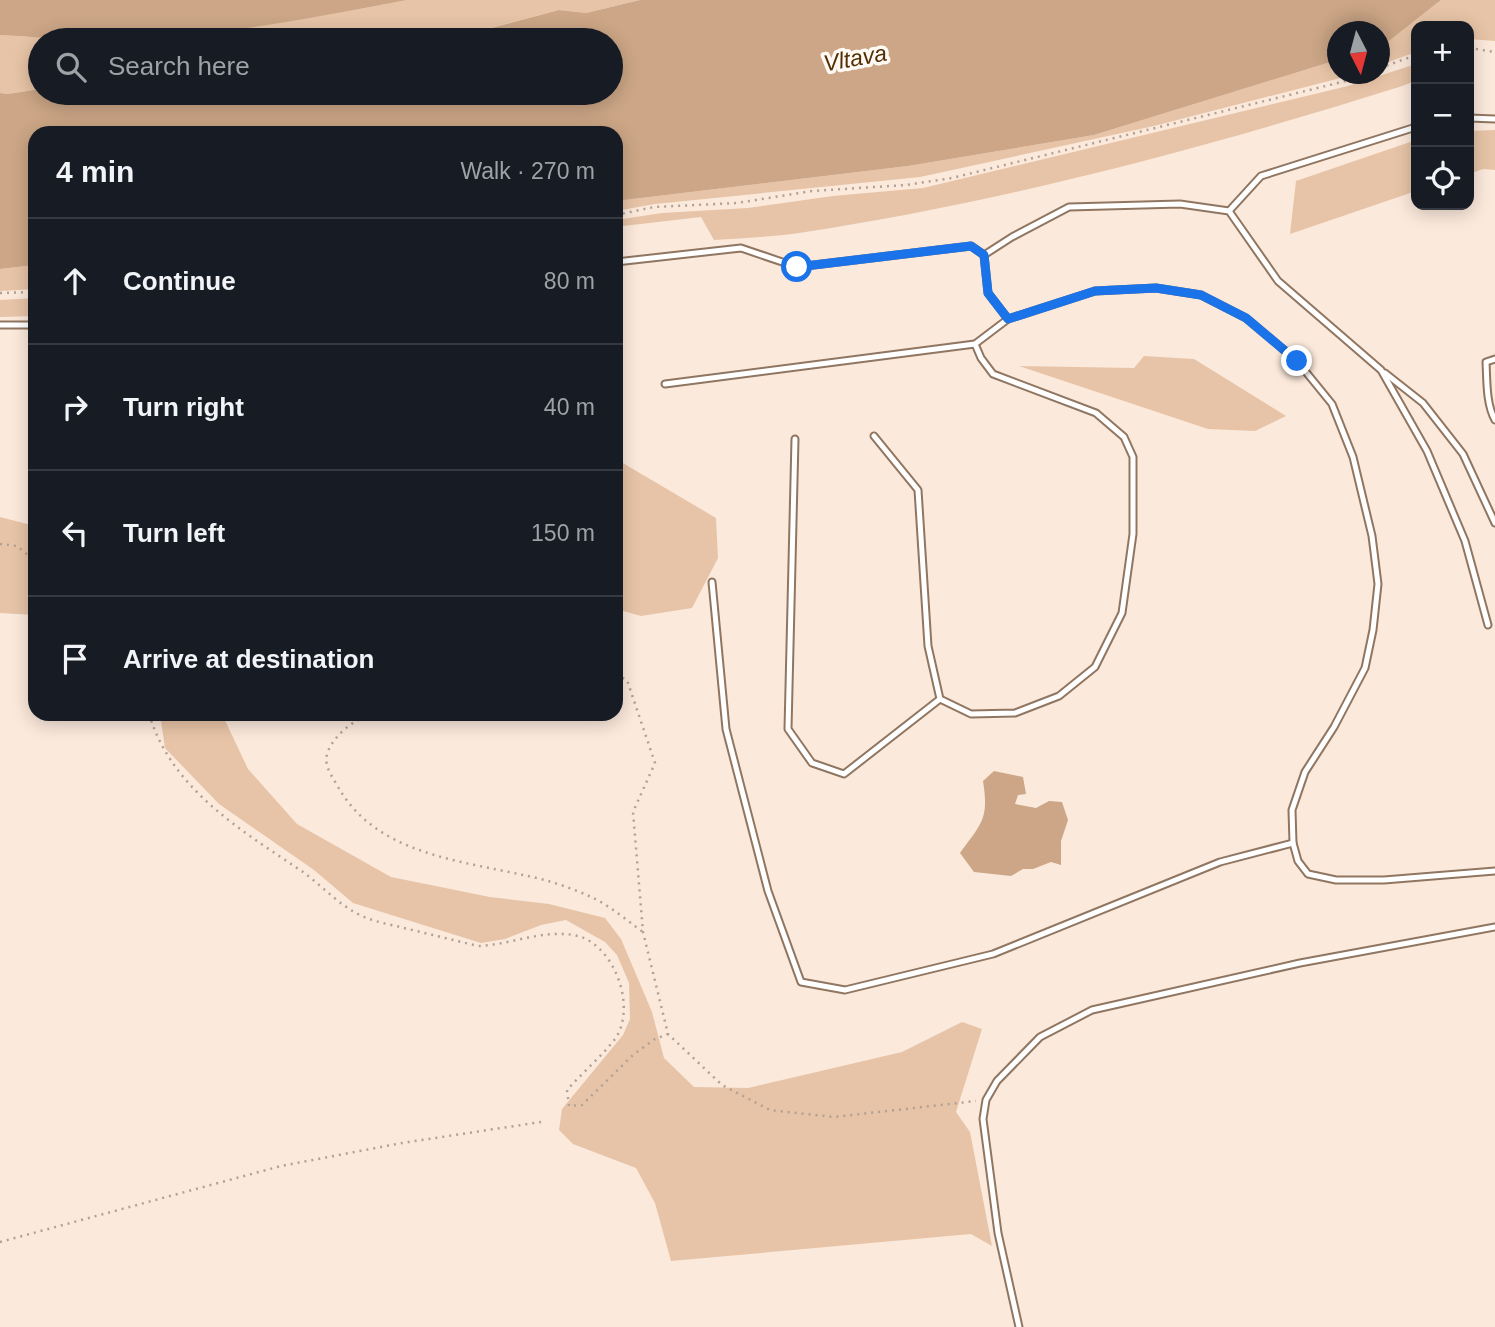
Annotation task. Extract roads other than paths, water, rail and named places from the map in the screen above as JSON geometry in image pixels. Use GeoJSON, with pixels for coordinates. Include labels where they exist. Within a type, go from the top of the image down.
{"type":"FeatureCollection","features":[{"type":"Feature","properties":{"kind":"lane"},"geometry":{"type":"LineString","coordinates":[[1474,118],[1495,119]]}},
{"type":"Feature","properties":{"kind":"lane"},"geometry":{"type":"LineString","coordinates":[[1229,211],[1261,176],[1411,129]]}},
{"type":"Feature","properties":{"kind":"lane"},"geometry":{"type":"LineString","coordinates":[[984,255],[1069,207],[1180,204],[1229,211],[1278,281],[1381,370],[1423,402],[1463,454],[1495,523]]}},
{"type":"Feature","properties":{"kind":"lane"},"geometry":{"type":"LineString","coordinates":[[623,261],[741,248],[797,267],[971,246],[984,255],[988,293],[1008,319]]}},
{"type":"Feature","properties":{"kind":"lane"},"geometry":{"type":"LineString","coordinates":[[665,384],[975,344],[1008,319],[1095,291],[1156,288],[1201,295],[1246,318],[1297,361],[1332,404],[1353,457],[1372,536],[1378,584],[1366,668],[1334,727],[1305,772],[1292,810],[1293,843],[1298,861],[1308,874],[1336,880],[1384,880],[1495,871]]}},
{"type":"Feature","properties":{"kind":"lane"},"geometry":{"type":"LineString","coordinates":[[0,325],[28,325]]}},
{"type":"Feature","properties":{"kind":"lane"},"geometry":{"type":"LineString","coordinates":[[874,436],[918,490],[928,646],[940,699],[971,715],[1016,713],[1059,696],[1095,667],[1122,613],[1133,534],[1133,457],[1124,437],[1096,414],[993,374],[975,344]]}},
{"type":"Feature","properties":{"kind":"lane"},"geometry":{"type":"LineString","coordinates":[[1495,359],[1486,362],[1487,385],[1495,419]]}},
{"type":"Feature","properties":{"kind":"lane"},"geometry":{"type":"LineString","coordinates":[[1381,370],[1427,451],[1465,541],[1488,625]]}},
{"type":"Feature","properties":{"kind":"lane"},"geometry":{"type":"LineString","coordinates":[[795,439],[788,729],[812,763],[845,774],[940,699]]}},
{"type":"Feature","properties":{"kind":"lane"},"geometry":{"type":"LineString","coordinates":[[712,582],[726,729],[768,891],[801,982],[845,990],[993,954],[1220,862],[1293,843]]}},
{"type":"Feature","properties":{"kind":"lane"},"geometry":{"type":"LineString","coordinates":[[1018,1327],[993,1202],[983,1119],[986,1100],[997,1081],[1040,1037],[1092,1010],[1300,963],[1495,927]]}},
{"type":"Feature","properties":{"kind":"water"},"geometry":{"type":"Polygon","coordinates":[[[0,0],[407,0],[244,28],[28,28],[28,37],[0,35],[0,0]]]}},
{"type":"Feature","properties":{"kind":"water","name":"Vltava"},"geometry":{"type":"Polygon","coordinates":[[[640,0],[1441,0],[1390,40],[1390,21],[1327,21],[1327,63],[1094,135],[908,166],[623,200],[623,126],[28,126],[28,266],[0,269],[0,93],[28,91],[28,105],[623,105],[623,28],[491,28],[559,10],[586,13],[640,0]]]}},
{"type":"Feature","properties":{"kind":"water"},"geometry":{"type":"Polygon","coordinates":[[[994,771],[1023,777],[1026,794],[1018,795],[1015,804],[1036,808],[1049,801],[1062,802],[1068,820],[1061,841],[1061,865],[1051,862],[1033,869],[1023,869],[1011,876],[974,872],[960,853],[982,820],[985,804],[983,781],[994,771]]]}}]}
